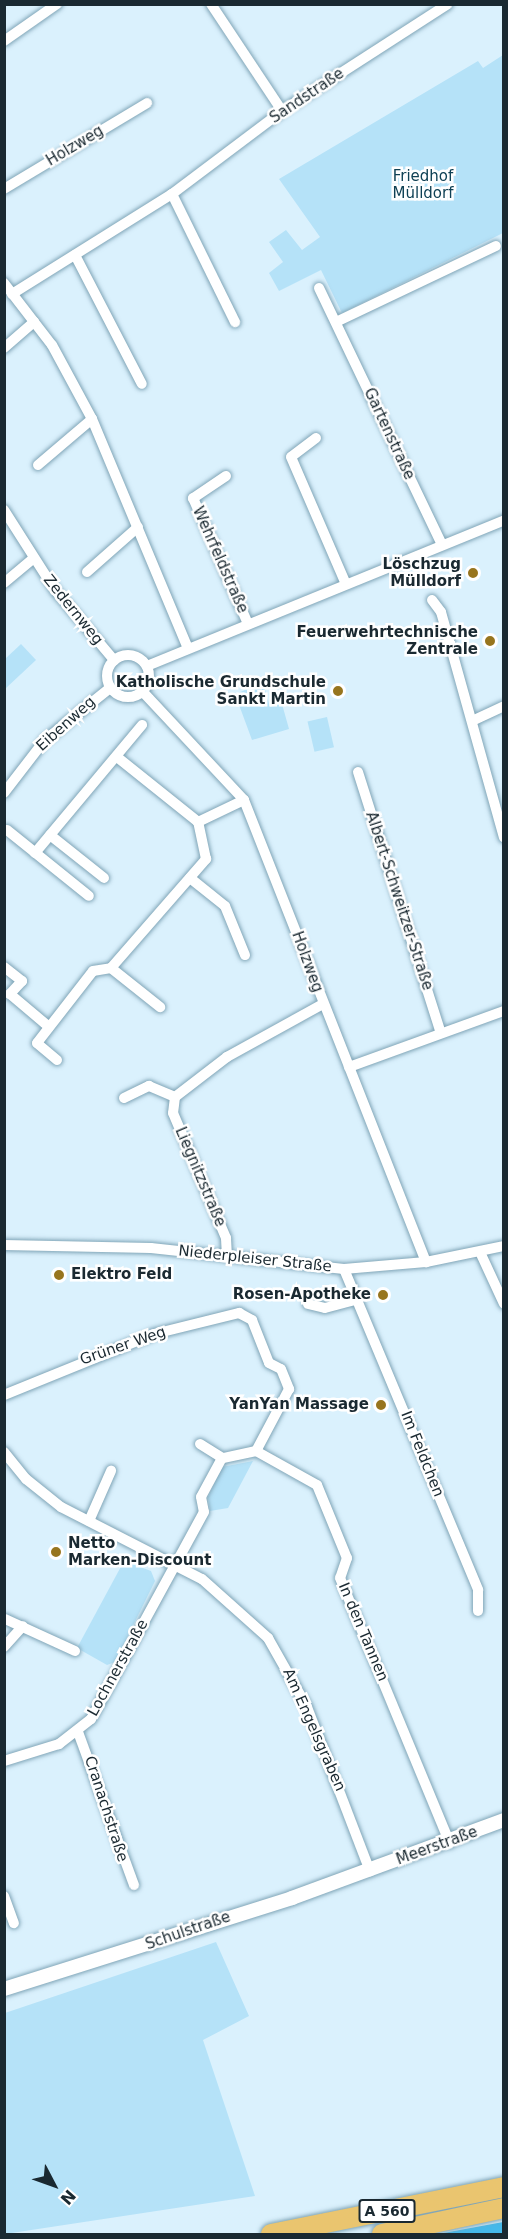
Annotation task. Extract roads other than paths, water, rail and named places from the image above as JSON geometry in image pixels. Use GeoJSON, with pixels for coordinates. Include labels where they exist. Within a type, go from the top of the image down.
{"type":"FeatureCollection","features":[{"type":"Feature","properties":{"kind":"highway","name":"A 560"},"geometry":{"type":"LineString","coordinates":[[271,2235],[504,2187]]}},
{"type":"Feature","properties":{"kind":"highway","name":"A 560"},"geometry":{"type":"LineString","coordinates":[[382,2235],[504,2208]]}},
{"type":"Feature","properties":{"kind":"street"},"geometry":{"type":"LineString","coordinates":[[4,41],[57,4]]}},
{"type":"Feature","properties":{"kind":"street"},"geometry":{"type":"LineString","coordinates":[[211,4],[282,111]]}},
{"type":"Feature","properties":{"kind":"street","name":"Sandstraße"},"geometry":{"type":"LineString","coordinates":[[12,294],[172,194],[282,111],[448,4]]}},
{"type":"Feature","properties":{"kind":"street","name":"Holzweg"},"geometry":{"type":"LineString","coordinates":[[4,189],[147,104]]}},
{"type":"Feature","properties":{"kind":"street"},"geometry":{"type":"LineString","coordinates":[[172,194],[235,322]]}},
{"type":"Feature","properties":{"kind":"street"},"geometry":{"type":"LineString","coordinates":[[336,322],[496,246]]}},
{"type":"Feature","properties":{"kind":"street"},"geometry":{"type":"LineString","coordinates":[[75,255],[142,384]]}},
{"type":"Feature","properties":{"kind":"street"},"geometry":{"type":"LineString","coordinates":[[4,283],[34,322],[92,419],[188,648]]}},
{"type":"Feature","properties":{"kind":"street","name":"Gartenstraße"},"geometry":{"type":"LineString","coordinates":[[320,288],[442,545]]}},
{"type":"Feature","properties":{"kind":"street"},"geometry":{"type":"LineString","coordinates":[[4,348],[34,322]]}},
{"type":"Feature","properties":{"kind":"street"},"geometry":{"type":"LineString","coordinates":[[38,465],[92,419]]}},
{"type":"Feature","properties":{"kind":"street"},"geometry":{"type":"LineString","coordinates":[[316,438],[291,457],[346,584]]}},
{"type":"Feature","properties":{"kind":"street","name":"Wehrfeldstraße"},"geometry":{"type":"LineString","coordinates":[[226,476],[193,498],[248,624]]}},
{"type":"Feature","properties":{"kind":"street","name":"Zedernweg"},"geometry":{"type":"LineString","coordinates":[[4,510],[33,559],[114,660]]}},
{"type":"Feature","properties":{"kind":"street","name":"Wehrfeldstraße"},"geometry":{"type":"LineString","coordinates":[[147,666],[504,520]]}},
{"type":"Feature","properties":{"kind":"street"},"geometry":{"type":"LineString","coordinates":[[87,572],[138,527]]}},
{"type":"Feature","properties":{"kind":"street"},"geometry":{"type":"LineString","coordinates":[[4,583],[33,559]]}},
{"type":"Feature","properties":{"kind":"street"},"geometry":{"type":"LineString","coordinates":[[432,600],[441,612],[504,837]]}},
{"type":"Feature","properties":{"kind":"street"},"geometry":{"type":"LineString","coordinates":[[130,655],[147,666],[149,681],[143,692],[125,698],[110,688],[107,673],[114,660],[130,655]]}},
{"type":"Feature","properties":{"kind":"street","name":"Eibenweg"},"geometry":{"type":"LineString","coordinates":[[4,793],[44,741],[110,688]]}},
{"type":"Feature","properties":{"kind":"street","name":"Holzweg"},"geometry":{"type":"LineString","coordinates":[[143,692],[244,800],[426,1262]]}},
{"type":"Feature","properties":{"kind":"street"},"geometry":{"type":"LineString","coordinates":[[472,721],[504,706]]}},
{"type":"Feature","properties":{"kind":"street"},"geometry":{"type":"LineString","coordinates":[[35,853],[142,725]]}},
{"type":"Feature","properties":{"kind":"street"},"geometry":{"type":"LineString","coordinates":[[57,1060],[37,1043],[93,970],[111,968],[190,878],[208,854],[198,822],[117,757]]}},
{"type":"Feature","properties":{"kind":"street","name":"Albert-Schweitzer-Straße"},"geometry":{"type":"LineString","coordinates":[[358,772],[440,1030]]}},
{"type":"Feature","properties":{"kind":"street"},"geometry":{"type":"LineString","coordinates":[[198,822],[244,800]]}},
{"type":"Feature","properties":{"kind":"street"},"geometry":{"type":"LineString","coordinates":[[7,830],[89,896]]}},
{"type":"Feature","properties":{"kind":"street"},"geometry":{"type":"LineString","coordinates":[[50,835],[104,878]]}},
{"type":"Feature","properties":{"kind":"street"},"geometry":{"type":"LineString","coordinates":[[190,878],[225,906],[245,955]]}},
{"type":"Feature","properties":{"kind":"street"},"geometry":{"type":"LineString","coordinates":[[4,967],[22,981],[10,994],[49,1027]]}},
{"type":"Feature","properties":{"kind":"street"},"geometry":{"type":"LineString","coordinates":[[111,968],[160,1007]]}},
{"type":"Feature","properties":{"kind":"street"},"geometry":{"type":"LineString","coordinates":[[124,1098],[149,1086],[175,1097],[227,1057],[323,1004]]}},
{"type":"Feature","properties":{"kind":"street"},"geometry":{"type":"LineString","coordinates":[[349,1067],[440,1030],[504,1011]]}},
{"type":"Feature","properties":{"kind":"street","name":"Liegnitzstraße"},"geometry":{"type":"LineString","coordinates":[[175,1097],[173,1113],[226,1238],[227,1257]]}},
{"type":"Feature","properties":{"kind":"street","name":"Niederpleiser Straße"},"geometry":{"type":"LineString","coordinates":[[4,1245],[151,1248],[344,1269],[426,1262],[504,1246]]}},
{"type":"Feature","properties":{"kind":"street"},"geometry":{"type":"LineString","coordinates":[[480,1252],[504,1304]]}},
{"type":"Feature","properties":{"kind":"street","name":"Im Feldchen"},"geometry":{"type":"LineString","coordinates":[[344,1269],[478,1590],[478,1611]]}},
{"type":"Feature","properties":{"kind":"street"},"geometry":{"type":"LineString","coordinates":[[308,1304],[325,1308],[358,1299]]}},
{"type":"Feature","properties":{"kind":"street","name":"Grüner Weg"},"geometry":{"type":"LineString","coordinates":[[4,1395],[154,1334],[247,1315],[269,1363],[281,1369],[289,1389],[256,1451]]}},
{"type":"Feature","properties":{"kind":"street"},"geometry":{"type":"LineString","coordinates":[[200,1444],[222,1458],[256,1451]]}},
{"type":"Feature","properties":{"kind":"street","name":"In den Tannen"},"geometry":{"type":"LineString","coordinates":[[256,1451],[317,1485],[347,1558],[340,1578],[450,1843]]}},
{"type":"Feature","properties":{"kind":"street","name":"Am Engelsgraben"},"geometry":{"type":"LineString","coordinates":[[4,1452],[44,1494],[89,1521],[175,1563],[227,1597],[283,1661],[320,1738],[370,1871]]}},
{"type":"Feature","properties":{"kind":"street"},"geometry":{"type":"LineString","coordinates":[[175,1563],[204,1512],[201,1497],[222,1458]]}},
{"type":"Feature","properties":{"kind":"street"},"geometry":{"type":"LineString","coordinates":[[89,1521],[111,1471]]}},
{"type":"Feature","properties":{"kind":"street","name":"Lochnerstraße"},"geometry":{"type":"LineString","coordinates":[[4,1761],[78,1732],[105,1697],[175,1563]]}},
{"type":"Feature","properties":{"kind":"street"},"geometry":{"type":"LineString","coordinates":[[5,1619],[75,1651]]}},
{"type":"Feature","properties":{"kind":"street"},"geometry":{"type":"LineString","coordinates":[[4,1647],[23,1626]]}},
{"type":"Feature","properties":{"kind":"street","name":"Cranachstraße"},"geometry":{"type":"LineString","coordinates":[[78,1732],[134,1885]]}},
{"type":"Feature","properties":{"kind":"street","name":"Meerstraße"},"geometry":{"type":"LineString","coordinates":[[370,1871],[450,1843],[504,1820]]}},
{"type":"Feature","properties":{"kind":"street","name":"Schulstraße"},"geometry":{"type":"LineString","coordinates":[[4,1989],[370,1871]]}},
{"type":"Feature","properties":{"kind":"street"},"geometry":{"type":"LineString","coordinates":[[4,1896],[14,1923]]}},
{"type":"Feature","properties":{"kind":"place","name":"Löschzug Mülldorf"},"geometry":{"type":"Point","coordinates":[473,573]}},
{"type":"Feature","properties":{"kind":"place","name":"Feuerwehrtechnische Zentrale"},"geometry":{"type":"Point","coordinates":[490,641]}},
{"type":"Feature","properties":{"kind":"place","name":"Katholische Grundschule Sankt Martin"},"geometry":{"type":"Point","coordinates":[338,691]}},
{"type":"Feature","properties":{"kind":"place","name":"Elektro Feld"},"geometry":{"type":"Point","coordinates":[59,1275]}},
{"type":"Feature","properties":{"kind":"place","name":"Rosen-Apotheke"},"geometry":{"type":"Point","coordinates":[383,1295]}},
{"type":"Feature","properties":{"kind":"place","name":"YanYan Massage"},"geometry":{"type":"Point","coordinates":[381,1405]}},
{"type":"Feature","properties":{"kind":"place","name":"Netto Marken-Discount"},"geometry":{"type":"Point","coordinates":[56,1552]}},
{"type":"Feature","properties":{"kind":"park label","name":"Friedhof Mülldorf"},"geometry":{"type":"Point","coordinates":[423,184]}}]}
